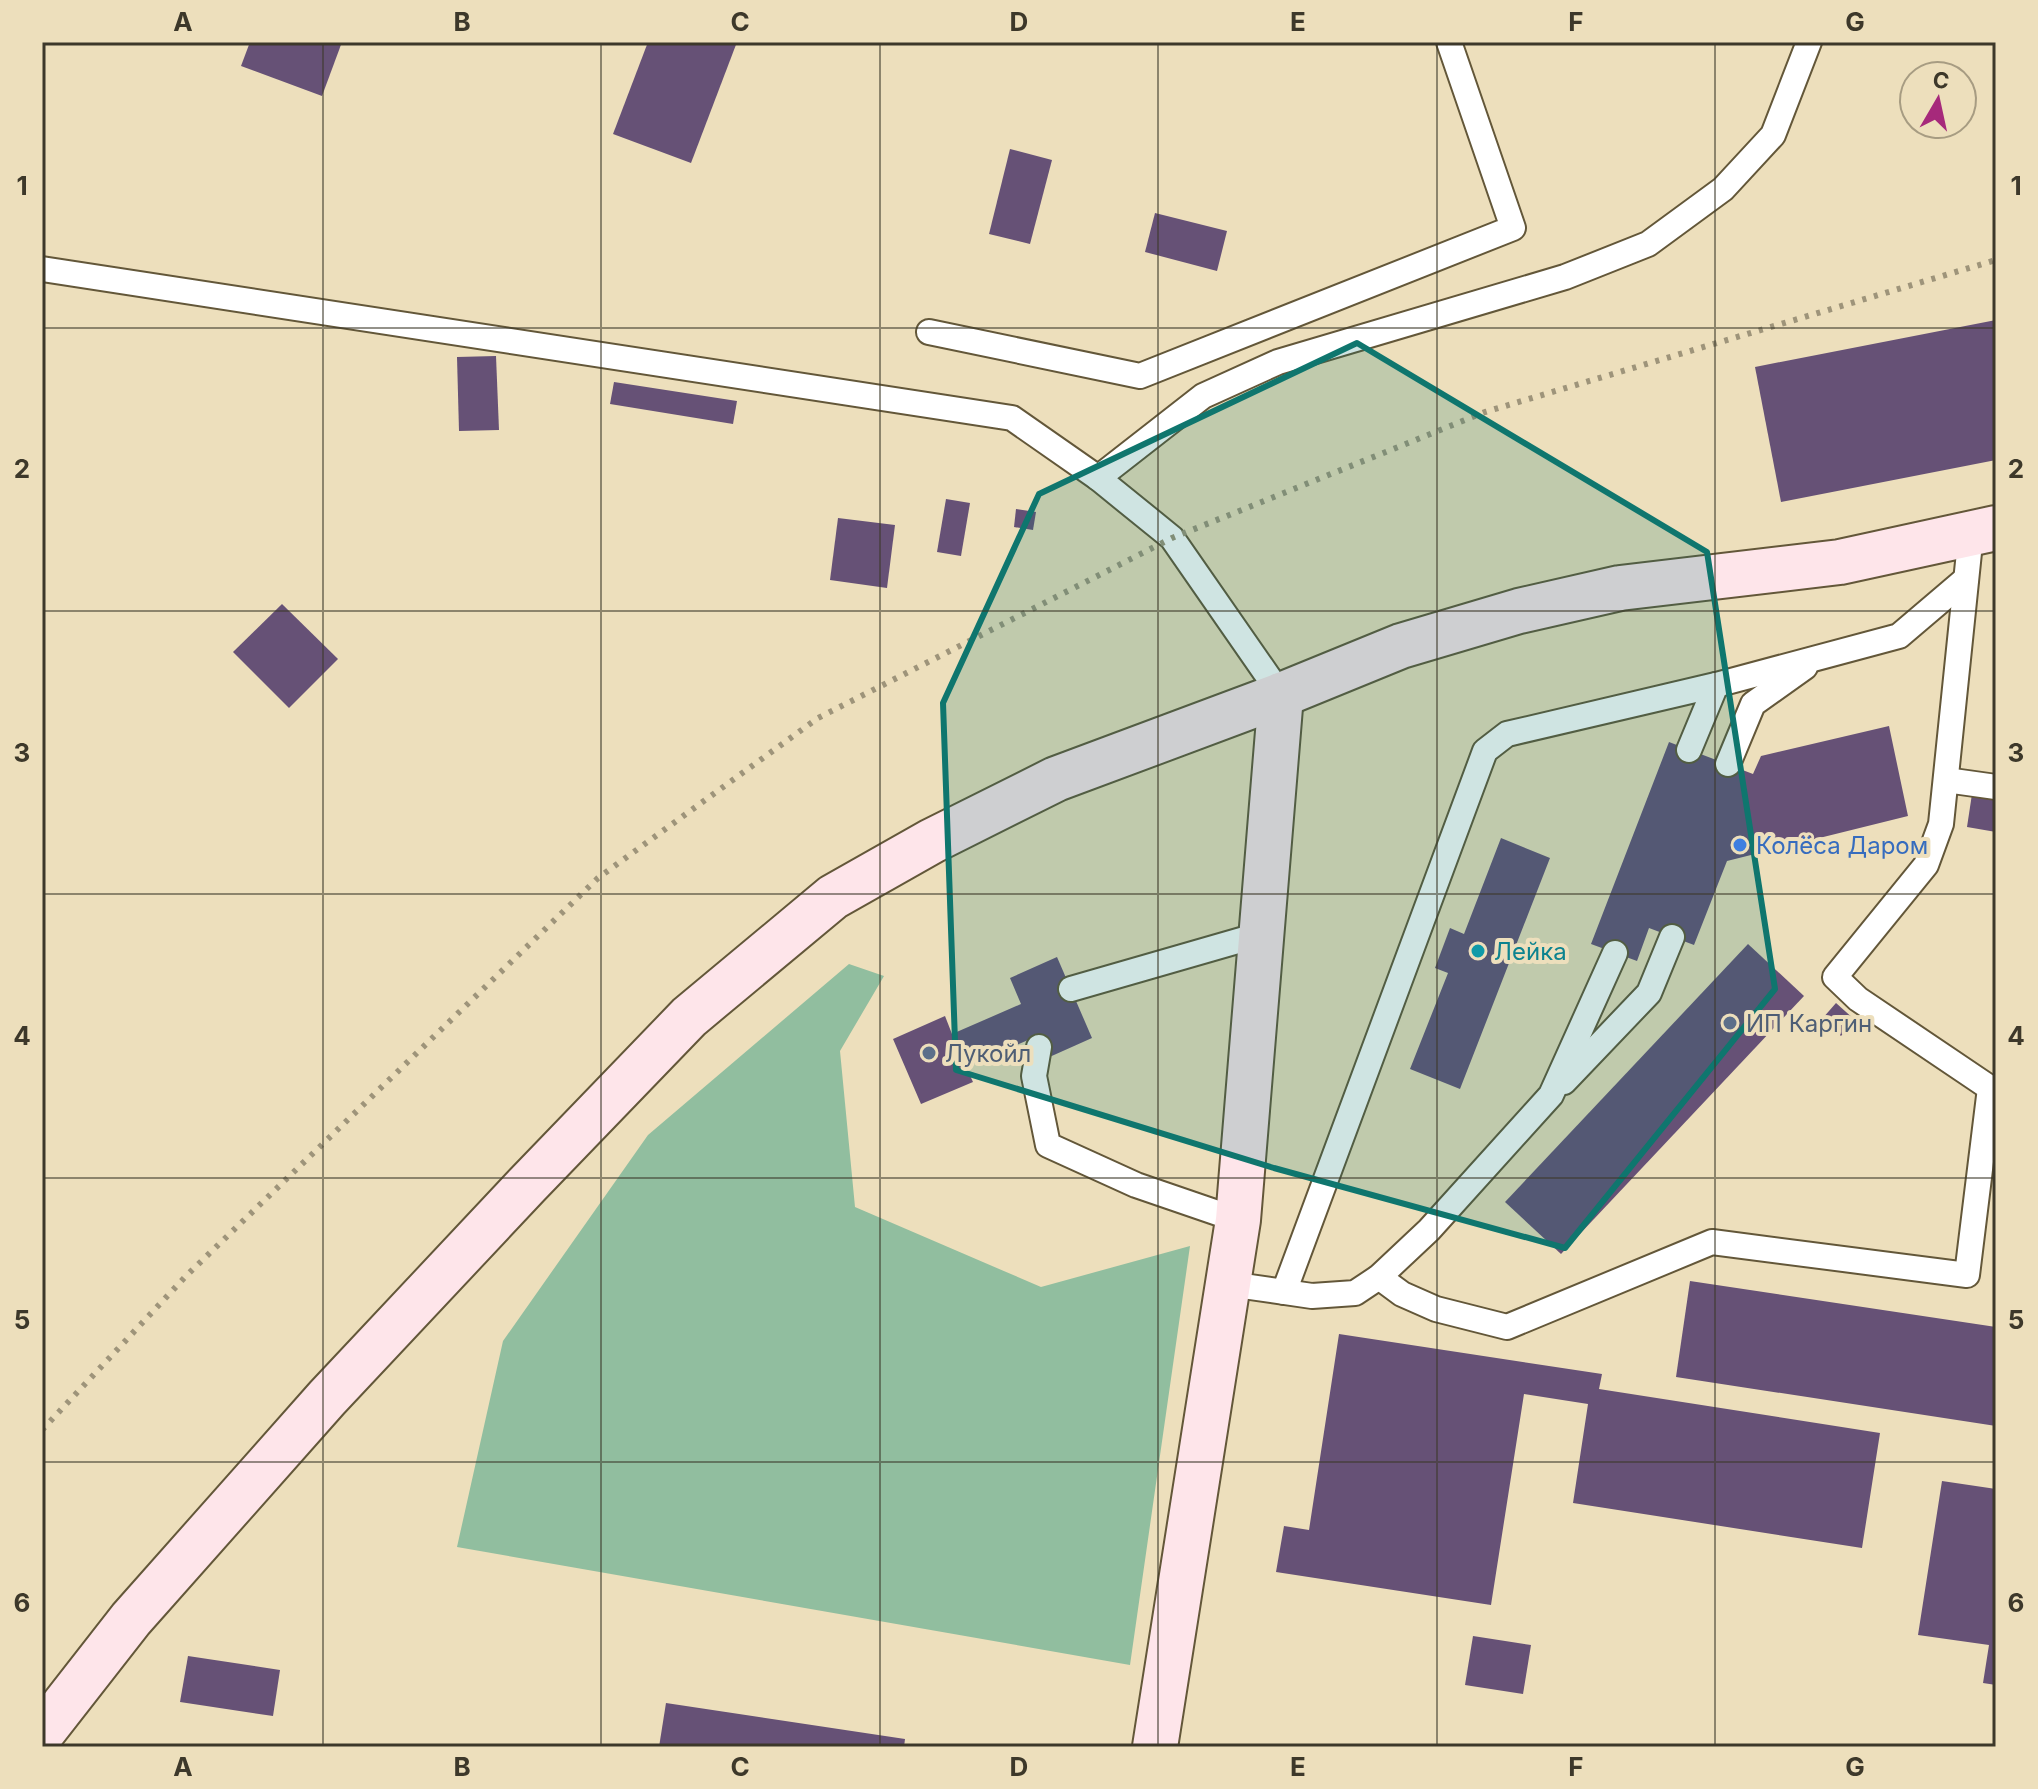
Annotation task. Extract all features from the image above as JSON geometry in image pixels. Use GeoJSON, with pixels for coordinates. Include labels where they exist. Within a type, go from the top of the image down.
{"type":"FeatureCollection","features":[{"type":"Feature","properties":{"kind":"main road"},"geometry":{"type":"LineString","coordinates":[[42,1733],[131,1619],[327,1398],[668,1040],[725,987],[833,897],[932,841],[1056,779],[1281,695],[1401,646],[1519,611],[1620,588],[1840,562],[1983,531]]}},
{"type":"Feature","properties":{"kind":"main road"},"geometry":{"type":"LineString","coordinates":[[1159,1746],[1238,1220],[1281,695]]}},
{"type":"Feature","properties":{"kind":"lane"},"geometry":{"type":"LineString","coordinates":[[929,332],[1140,376],[1513,228],[1449,42]]}},
{"type":"Feature","properties":{"kind":"lane"},"geometry":{"type":"LineString","coordinates":[[1098,478],[1203,396],[1278,362],[1565,277],[1648,244],[1723,189],[1773,135],[1809,42]]}},
{"type":"Feature","properties":{"kind":"lane"},"geometry":{"type":"LineString","coordinates":[[42,269],[1012,418],[1098,478],[1172,538],[1281,695]]}},
{"type":"Feature","properties":{"kind":"lane"},"geometry":{"type":"LineString","coordinates":[[1379,1277],[1402,1294],[1436,1309],[1507,1327],[1712,1242],[1967,1275],[1990,1088],[1858,999],[1835,977],[1926,865],[1941,824],[1966,579],[1983,531]]}},
{"type":"Feature","properties":{"kind":"lane"},"geometry":{"type":"LineString","coordinates":[[1284,1292],[1485,751],[1507,734],[1716,685],[1899,636],[1966,579]]}},
{"type":"Feature","properties":{"kind":"lane"},"geometry":{"type":"LineString","coordinates":[[1728,764],[1753,704],[1818,658]]}},
{"type":"Feature","properties":{"kind":"lane"},"geometry":{"type":"LineString","coordinates":[[1689,750],[1716,685]]}},
{"type":"Feature","properties":{"kind":"lane"},"geometry":{"type":"LineString","coordinates":[[1946,780],[1996,787]]}},
{"type":"Feature","properties":{"kind":"lane"},"geometry":{"type":"LineString","coordinates":[[1071,989],[1262,934]]}},
{"type":"Feature","properties":{"kind":"lane"},"geometry":{"type":"LineString","coordinates":[[1229,1284],[1312,1296],[1355,1293],[1379,1277],[1429,1230],[1551,1095],[1649,993],[1672,937]]}},
{"type":"Feature","properties":{"kind":"lane"},"geometry":{"type":"LineString","coordinates":[[1551,1095],[1615,953]]}},
{"type":"Feature","properties":{"kind":"lane"},"geometry":{"type":"LineString","coordinates":[[1039,1047],[1034,1076],[1048,1145],[1136,1185],[1238,1220]]}},
{"type":"Feature","properties":{"kind":"highlighted area"},"geometry":{"type":"Polygon","coordinates":[[[1357,343],[1707,552],[1775,989],[1565,1248],[1274,1168],[956,1070],[943,703],[1039,494],[1357,343]]]}},
{"type":"Feature","properties":{"kind":"green space"},"geometry":{"type":"Polygon","coordinates":[[[849,964],[884,976],[840,1051],[855,1207],[1041,1287],[1190,1246],[1130,1665],[457,1547],[503,1341],[648,1135],[849,964]]]}},
{"type":"Feature","properties":{"kind":"building"},"geometry":{"type":"Polygon","coordinates":[[[250,42],[342,42],[322,96],[241,66],[250,42]]]}},
{"type":"Feature","properties":{"kind":"building"},"geometry":{"type":"Polygon","coordinates":[[[648,42],[737,42],[691,163],[613,134],[648,42]]]}},
{"type":"Feature","properties":{"kind":"building"},"geometry":{"type":"Polygon","coordinates":[[[1010,149],[1052,160],[1030,244],[989,234],[1010,149]]]}},
{"type":"Feature","properties":{"kind":"building"},"geometry":{"type":"Polygon","coordinates":[[[1155,213],[1227,231],[1217,271],[1145,252],[1155,213]]]}},
{"type":"Feature","properties":{"kind":"building"},"geometry":{"type":"Polygon","coordinates":[[[1996,320],[1996,460],[1781,502],[1755,367],[1996,320]]]}},
{"type":"Feature","properties":{"kind":"building"},"geometry":{"type":"Polygon","coordinates":[[[496,356],[499,430],[459,431],[457,357],[496,356]]]}},
{"type":"Feature","properties":{"kind":"building"},"geometry":{"type":"Polygon","coordinates":[[[614,382],[737,401],[733,424],[610,404],[614,382]]]}},
{"type":"Feature","properties":{"kind":"building"},"geometry":{"type":"Polygon","coordinates":[[[946,499],[970,503],[961,556],[937,552],[946,499]]]}},
{"type":"Feature","properties":{"kind":"building"},"geometry":{"type":"Polygon","coordinates":[[[1016,509],[1036,512],[1033,530],[1014,527],[1016,509]]]}},
{"type":"Feature","properties":{"kind":"building"},"geometry":{"type":"Polygon","coordinates":[[[838,518],[895,525],[887,588],[830,580],[838,518]]]}},
{"type":"Feature","properties":{"kind":"building"},"geometry":{"type":"Polygon","coordinates":[[[282,604],[338,659],[289,708],[233,652],[282,604]]]}},
{"type":"Feature","properties":{"kind":"building"},"geometry":{"type":"Polygon","coordinates":[[[1889,726],[1908,816],[1727,861],[1694,945],[1649,928],[1637,961],[1591,944],[1669,742],[1753,774],[1761,756],[1889,726]]]}},
{"type":"Feature","properties":{"kind":"building"},"geometry":{"type":"Polygon","coordinates":[[[1972,794],[1996,798],[1996,832],[1967,827],[1972,794]]]}},
{"type":"Feature","properties":{"kind":"building","name":"Лейка"},"geometry":{"type":"Polygon","coordinates":[[[1501,838],[1550,858],[1460,1089],[1410,1069],[1448,973],[1435,968],[1450,928],[1464,934],[1501,838]]]}},
{"type":"Feature","properties":{"kind":"building"},"geometry":{"type":"Polygon","coordinates":[[[1748,944],[1804,996],[1561,1254],[1505,1202],[1748,944]]]}},
{"type":"Feature","properties":{"kind":"building"},"geometry":{"type":"Polygon","coordinates":[[[1057,957],[1092,1038],[1045,1059],[1035,1037],[966,1067],[973,1082],[921,1104],[893,1039],[945,1016],[952,1034],[1021,1004],[1010,978],[1057,957]]]}},
{"type":"Feature","properties":{"kind":"building"},"geometry":{"type":"Polygon","coordinates":[[[1836,1003],[1855,1020],[1841,1036],[1822,1019],[1836,1003]]]}},
{"type":"Feature","properties":{"kind":"building"},"geometry":{"type":"Polygon","coordinates":[[[1690,1281],[1996,1327],[1996,1426],[1676,1377],[1690,1281]]]}},
{"type":"Feature","properties":{"kind":"building"},"geometry":{"type":"Polygon","coordinates":[[[1339,1334],[1602,1374],[1599,1389],[1880,1433],[1862,1548],[1573,1503],[1588,1404],[1524,1394],[1491,1605],[1276,1572],[1284,1526],[1309,1530],[1339,1334]]]}},
{"type":"Feature","properties":{"kind":"building"},"geometry":{"type":"Polygon","coordinates":[[[1942,1481],[1996,1489],[1996,1685],[1983,1683],[1989,1645],[1918,1635],[1942,1481]]]}},
{"type":"Feature","properties":{"kind":"building"},"geometry":{"type":"Polygon","coordinates":[[[1473,1636],[1531,1645],[1523,1694],[1465,1685],[1473,1636]]]}},
{"type":"Feature","properties":{"kind":"building"},"geometry":{"type":"Polygon","coordinates":[[[188,1656],[280,1670],[273,1716],[180,1702],[188,1656]]]}},
{"type":"Feature","properties":{"kind":"building"},"geometry":{"type":"Polygon","coordinates":[[[666,1703],[905,1739],[904,1747],[659,1747],[666,1703]]]}},
{"type":"Feature","properties":{"kind":"railway"},"geometry":{"type":"LineString","coordinates":[[42,1430],[186,1276],[598,878],[818,718],[1172,538],[1485,412],[1996,260]]}},
{"type":"Feature","properties":{"kind":"place","name":"Колёса Даром"},"geometry":{"type":"Point","coordinates":[1740,845]}},
{"type":"Feature","properties":{"kind":"place","name":"Лейка"},"geometry":{"type":"Point","coordinates":[1478,951]}},
{"type":"Feature","properties":{"kind":"place","name":"ИП Каргин"},"geometry":{"type":"Point","coordinates":[1730,1023]}},
{"type":"Feature","properties":{"kind":"place","name":"Лукойл"},"geometry":{"type":"Point","coordinates":[929,1053]}}]}
